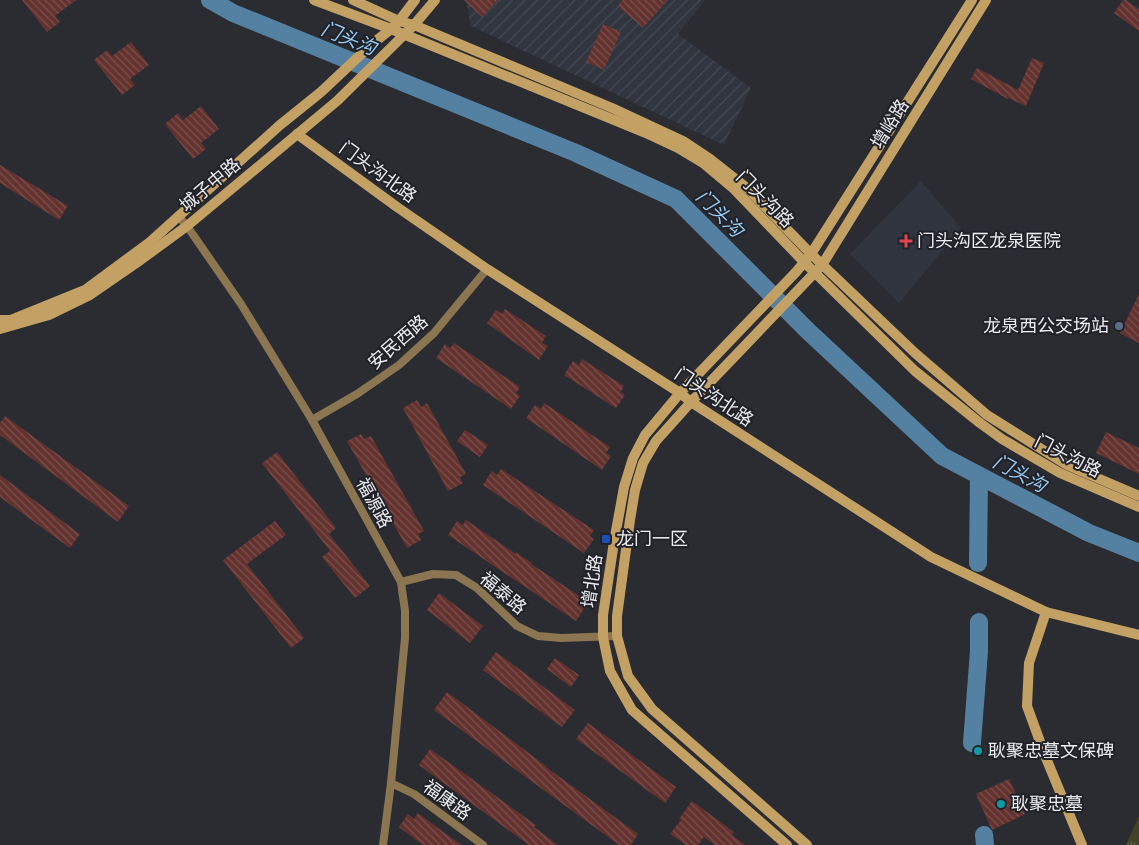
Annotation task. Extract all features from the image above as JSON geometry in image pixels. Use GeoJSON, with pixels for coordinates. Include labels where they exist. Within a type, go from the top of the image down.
{"type":"FeatureCollection","features":[{"type":"Feature","properties":{"kind":"street","name":"门头沟路"},"geometry":{"type":"LineString","coordinates":[[314,0],[391,29],[678,148],[703,164],[734,189],[808,259],[822,265],[916,353],[987,415],[1067,465],[1139,496]]}},
{"type":"Feature","properties":{"kind":"street","name":"门头沟路"},"geometry":{"type":"LineString","coordinates":[[353,0],[399,21],[414,25],[612,108],[683,141],[710,159],[748,189],[808,259],[815,273],[915,371],[1002,439],[1060,474],[1139,506]]}},
{"type":"Feature","properties":{"kind":"street","name":"城子中路"},"geometry":{"type":"LineString","coordinates":[[0,320],[11,320],[85,290],[150,242],[280,125],[321,92],[372,44],[379,40],[399,21],[415,0]]}},
{"type":"Feature","properties":{"kind":"street","name":"城子中路"},"geometry":{"type":"LineString","coordinates":[[0,329],[49,315],[90,295],[187,226],[337,100],[405,35],[435,0]]}},
{"type":"Feature","properties":{"kind":"street","name":"增峪路"},"geometry":{"type":"LineString","coordinates":[[808,259],[972,0]]}},
{"type":"Feature","properties":{"kind":"street","name":"增峪路"},"geometry":{"type":"LineString","coordinates":[[822,265],[986,0]]}},
{"type":"Feature","properties":{"kind":"street","name":"门头沟北路"},"geometry":{"type":"LineString","coordinates":[[297,134],[397,207],[487,269],[931,557],[1046,612],[1139,635]]}},
{"type":"Feature","properties":{"kind":"street","name":"福源路"},"geometry":{"type":"LineString","coordinates":[[178,216],[187,226],[240,304],[312,420],[401,582],[405,611],[405,638],[391,783],[382,845]]}},
{"type":"Feature","properties":{"kind":"street","name":"增北路"},"geometry":{"type":"LineString","coordinates":[[787,845],[632,710],[610,672],[603,637],[603,615],[624,488],[633,458],[645,435],[680,393],[808,259]]}},
{"type":"Feature","properties":{"kind":"street","name":"增北路"},"geometry":{"type":"LineString","coordinates":[[806,845],[652,709],[628,676],[617,636],[616,616],[635,490],[643,463],[656,441],[691,402],[822,265]]}},
{"type":"Feature","properties":{"kind":"street","name":"安民西路"},"geometry":{"type":"LineString","coordinates":[[312,420],[358,394],[399,365],[434,333],[487,269]]}},
{"type":"Feature","properties":{"kind":"street","name":"福泰路"},"geometry":{"type":"LineString","coordinates":[[401,582],[433,574],[456,575],[476,588],[517,626],[538,636],[561,638],[617,636]]}},
{"type":"Feature","properties":{"kind":"street"},"geometry":{"type":"LineString","coordinates":[[1046,612],[1029,663],[1027,706],[1082,845]]}},
{"type":"Feature","properties":{"kind":"street","name":"福康路"},"geometry":{"type":"LineString","coordinates":[[391,783],[414,794],[484,845]]}},
{"type":"Feature","properties":{"kind":"shaded area"},"geometry":{"type":"Polygon","coordinates":[[[466,0],[705,0],[678,34],[751,88],[724,145],[471,26],[466,0]]]}},
{"type":"Feature","properties":{"kind":"shaded area","name":"门头沟区龙泉医院"},"geometry":{"type":"Polygon","coordinates":[[[921,181],[961,228],[899,303],[850,254],[921,181]]]}},
{"type":"Feature","properties":{"kind":"green space"},"geometry":{"type":"Polygon","coordinates":[[[1139,816],[1139,845],[1126,845],[1139,816]]]}},
{"type":"Feature","properties":{"kind":"building"},"geometry":{"type":"Polygon","coordinates":[[[22,0],[76,0],[55,16],[60,22],[47,32],[22,0]]]}},
{"type":"Feature","properties":{"kind":"building"},"geometry":{"type":"Polygon","coordinates":[[[464,0],[498,0],[482,17],[464,0]]]}},
{"type":"Feature","properties":{"kind":"building"},"geometry":{"type":"Polygon","coordinates":[[[623,0],[668,0],[643,28],[618,6],[623,0]]]}},
{"type":"Feature","properties":{"kind":"building"},"geometry":{"type":"Polygon","coordinates":[[[1123,0],[1139,9],[1139,31],[1114,13],[1123,0]]]}},
{"type":"Feature","properties":{"kind":"building"},"geometry":{"type":"Polygon","coordinates":[[[603,24],[621,32],[604,70],[586,62],[603,24]]]}},
{"type":"Feature","properties":{"kind":"building"},"geometry":{"type":"Polygon","coordinates":[[[131,42],[149,65],[130,79],[135,85],[122,95],[94,60],[107,50],[112,56],[131,42]]]}},
{"type":"Feature","properties":{"kind":"building"},"geometry":{"type":"Polygon","coordinates":[[[1032,58],[1044,63],[1026,106],[1008,99],[971,79],[977,68],[1018,90],[1032,58]]]}},
{"type":"Feature","properties":{"kind":"building"},"geometry":{"type":"Polygon","coordinates":[[[201,106],[219,129],[201,143],[206,149],[193,159],[165,124],[178,113],[183,120],[201,106]]]}},
{"type":"Feature","properties":{"kind":"building"},"geometry":{"type":"Polygon","coordinates":[[[0,165],[68,206],[59,220],[0,183],[0,165]]]}},
{"type":"Feature","properties":{"kind":"building"},"geometry":{"type":"Polygon","coordinates":[[[1139,294],[1139,343],[1120,333],[1139,294]]]}},
{"type":"Feature","properties":{"kind":"building"},"geometry":{"type":"Polygon","coordinates":[[[505,309],[546,336],[542,343],[548,346],[539,360],[487,323],[496,310],[502,314],[505,309]]]}},
{"type":"Feature","properties":{"kind":"building"},"geometry":{"type":"Polygon","coordinates":[[[454,343],[520,387],[516,393],[520,396],[511,409],[436,358],[445,344],[450,348],[454,343]]]}},
{"type":"Feature","properties":{"kind":"building"},"geometry":{"type":"Polygon","coordinates":[[[582,359],[624,386],[621,392],[625,395],[616,408],[564,375],[573,361],[579,365],[582,359]]]}},
{"type":"Feature","properties":{"kind":"building"},"geometry":{"type":"Polygon","coordinates":[[[417,400],[421,407],[427,403],[466,474],[460,477],[463,483],[448,491],[403,408],[417,400]]]}},
{"type":"Feature","properties":{"kind":"building"},"geometry":{"type":"Polygon","coordinates":[[[544,403],[610,447],[606,453],[611,456],[602,470],[526,418],[535,405],[541,409],[544,403]]]}},
{"type":"Feature","properties":{"kind":"building"},"geometry":{"type":"Polygon","coordinates":[[[5,416],[129,506],[118,522],[0,435],[0,423],[5,416]]]}},
{"type":"Feature","properties":{"kind":"building"},"geometry":{"type":"Polygon","coordinates":[[[465,430],[488,445],[480,457],[457,441],[465,430]]]}},
{"type":"Feature","properties":{"kind":"building"},"geometry":{"type":"Polygon","coordinates":[[[1106,432],[1139,448],[1139,474],[1096,453],[1106,432]]]}},
{"type":"Feature","properties":{"kind":"building"},"geometry":{"type":"Polygon","coordinates":[[[361,434],[364,439],[371,436],[424,531],[418,534],[421,540],[407,548],[347,441],[361,434]]]}},
{"type":"Feature","properties":{"kind":"building"},"geometry":{"type":"Polygon","coordinates":[[[277,452],[336,528],[329,534],[370,586],[355,598],[322,557],[330,551],[262,463],[277,452]]]}},
{"type":"Feature","properties":{"kind":"building"},"geometry":{"type":"Polygon","coordinates":[[[501,469],[594,530],[590,536],[594,539],[584,553],[483,485],[492,471],[497,475],[501,469]]]}},
{"type":"Feature","properties":{"kind":"building"},"geometry":{"type":"Polygon","coordinates":[[[0,475],[80,534],[70,548],[0,497],[0,475]]]}},
{"type":"Feature","properties":{"kind":"building"},"geometry":{"type":"Polygon","coordinates":[[[466,520],[584,599],[580,604],[585,607],[576,621],[448,535],[457,521],[463,525],[466,520]]]}},
{"type":"Feature","properties":{"kind":"building"},"geometry":{"type":"Polygon","coordinates":[[[275,521],[286,535],[247,564],[304,638],[291,648],[223,560],[275,521]]]}},
{"type":"Feature","properties":{"kind":"building"},"geometry":{"type":"Polygon","coordinates":[[[439,593],[483,626],[470,643],[427,610],[439,593]]]}},
{"type":"Feature","properties":{"kind":"building"},"geometry":{"type":"Polygon","coordinates":[[[496,652],[575,710],[562,727],[483,670],[496,652]]]}},
{"type":"Feature","properties":{"kind":"building"},"geometry":{"type":"Polygon","coordinates":[[[555,658],[579,675],[571,687],[547,669],[555,658]]]}},
{"type":"Feature","properties":{"kind":"building"},"geometry":{"type":"Polygon","coordinates":[[[447,692],[638,834],[631,845],[619,845],[434,710],[447,692]]]}},
{"type":"Feature","properties":{"kind":"building"},"geometry":{"type":"Polygon","coordinates":[[[588,723],[676,787],[665,803],[576,739],[588,723]]]}},
{"type":"Feature","properties":{"kind":"building"},"geometry":{"type":"Polygon","coordinates":[[[430,749],[536,825],[534,827],[558,845],[529,845],[419,765],[430,749]]]}},
{"type":"Feature","properties":{"kind":"building","name":"耿聚忠墓"},"geometry":{"type":"Polygon","coordinates":[[[1009,779],[1025,814],[992,830],[976,794],[1009,779]]]}},
{"type":"Feature","properties":{"kind":"building"},"geometry":{"type":"Polygon","coordinates":[[[692,801],[734,832],[732,835],[745,845],[715,845],[704,837],[698,845],[686,845],[670,834],[692,801]]]}},
{"type":"Feature","properties":{"kind":"building"},"geometry":{"type":"Polygon","coordinates":[[[418,813],[462,845],[423,845],[399,827],[408,814],[414,819],[418,813]]]}},
{"type":"Feature","properties":{"kind":"waterway","name":"门头沟"},"geometry":{"type":"LineString","coordinates":[[210,0],[233,13],[576,153],[676,199],[808,331],[942,456],[1089,533],[1139,553]]}},
{"type":"Feature","properties":{"kind":"waterway"},"geometry":{"type":"LineString","coordinates":[[978,563],[979,476]]}},
{"type":"Feature","properties":{"kind":"waterway"},"geometry":{"type":"LineString","coordinates":[[972,743],[979,651],[979,622]]}},
{"type":"Feature","properties":{"kind":"waterway"},"geometry":{"type":"LineString","coordinates":[[984,835],[985,845]]}},
{"type":"Feature","properties":{"kind":"place","name":"门头沟区龙泉医院"},"geometry":{"type":"Point","coordinates":[906,241]}},
{"type":"Feature","properties":{"kind":"place","name":"龙泉西公交场站"},"geometry":{"type":"Point","coordinates":[1119,326]}},
{"type":"Feature","properties":{"kind":"place","name":"龙门一区"},"geometry":{"type":"Point","coordinates":[606,539]}},
{"type":"Feature","properties":{"kind":"place","name":"耿聚忠墓文保碑"},"geometry":{"type":"Point","coordinates":[978,751]}},
{"type":"Feature","properties":{"kind":"place","name":"耿聚忠墓"},"geometry":{"type":"Point","coordinates":[1001,804]}}]}
